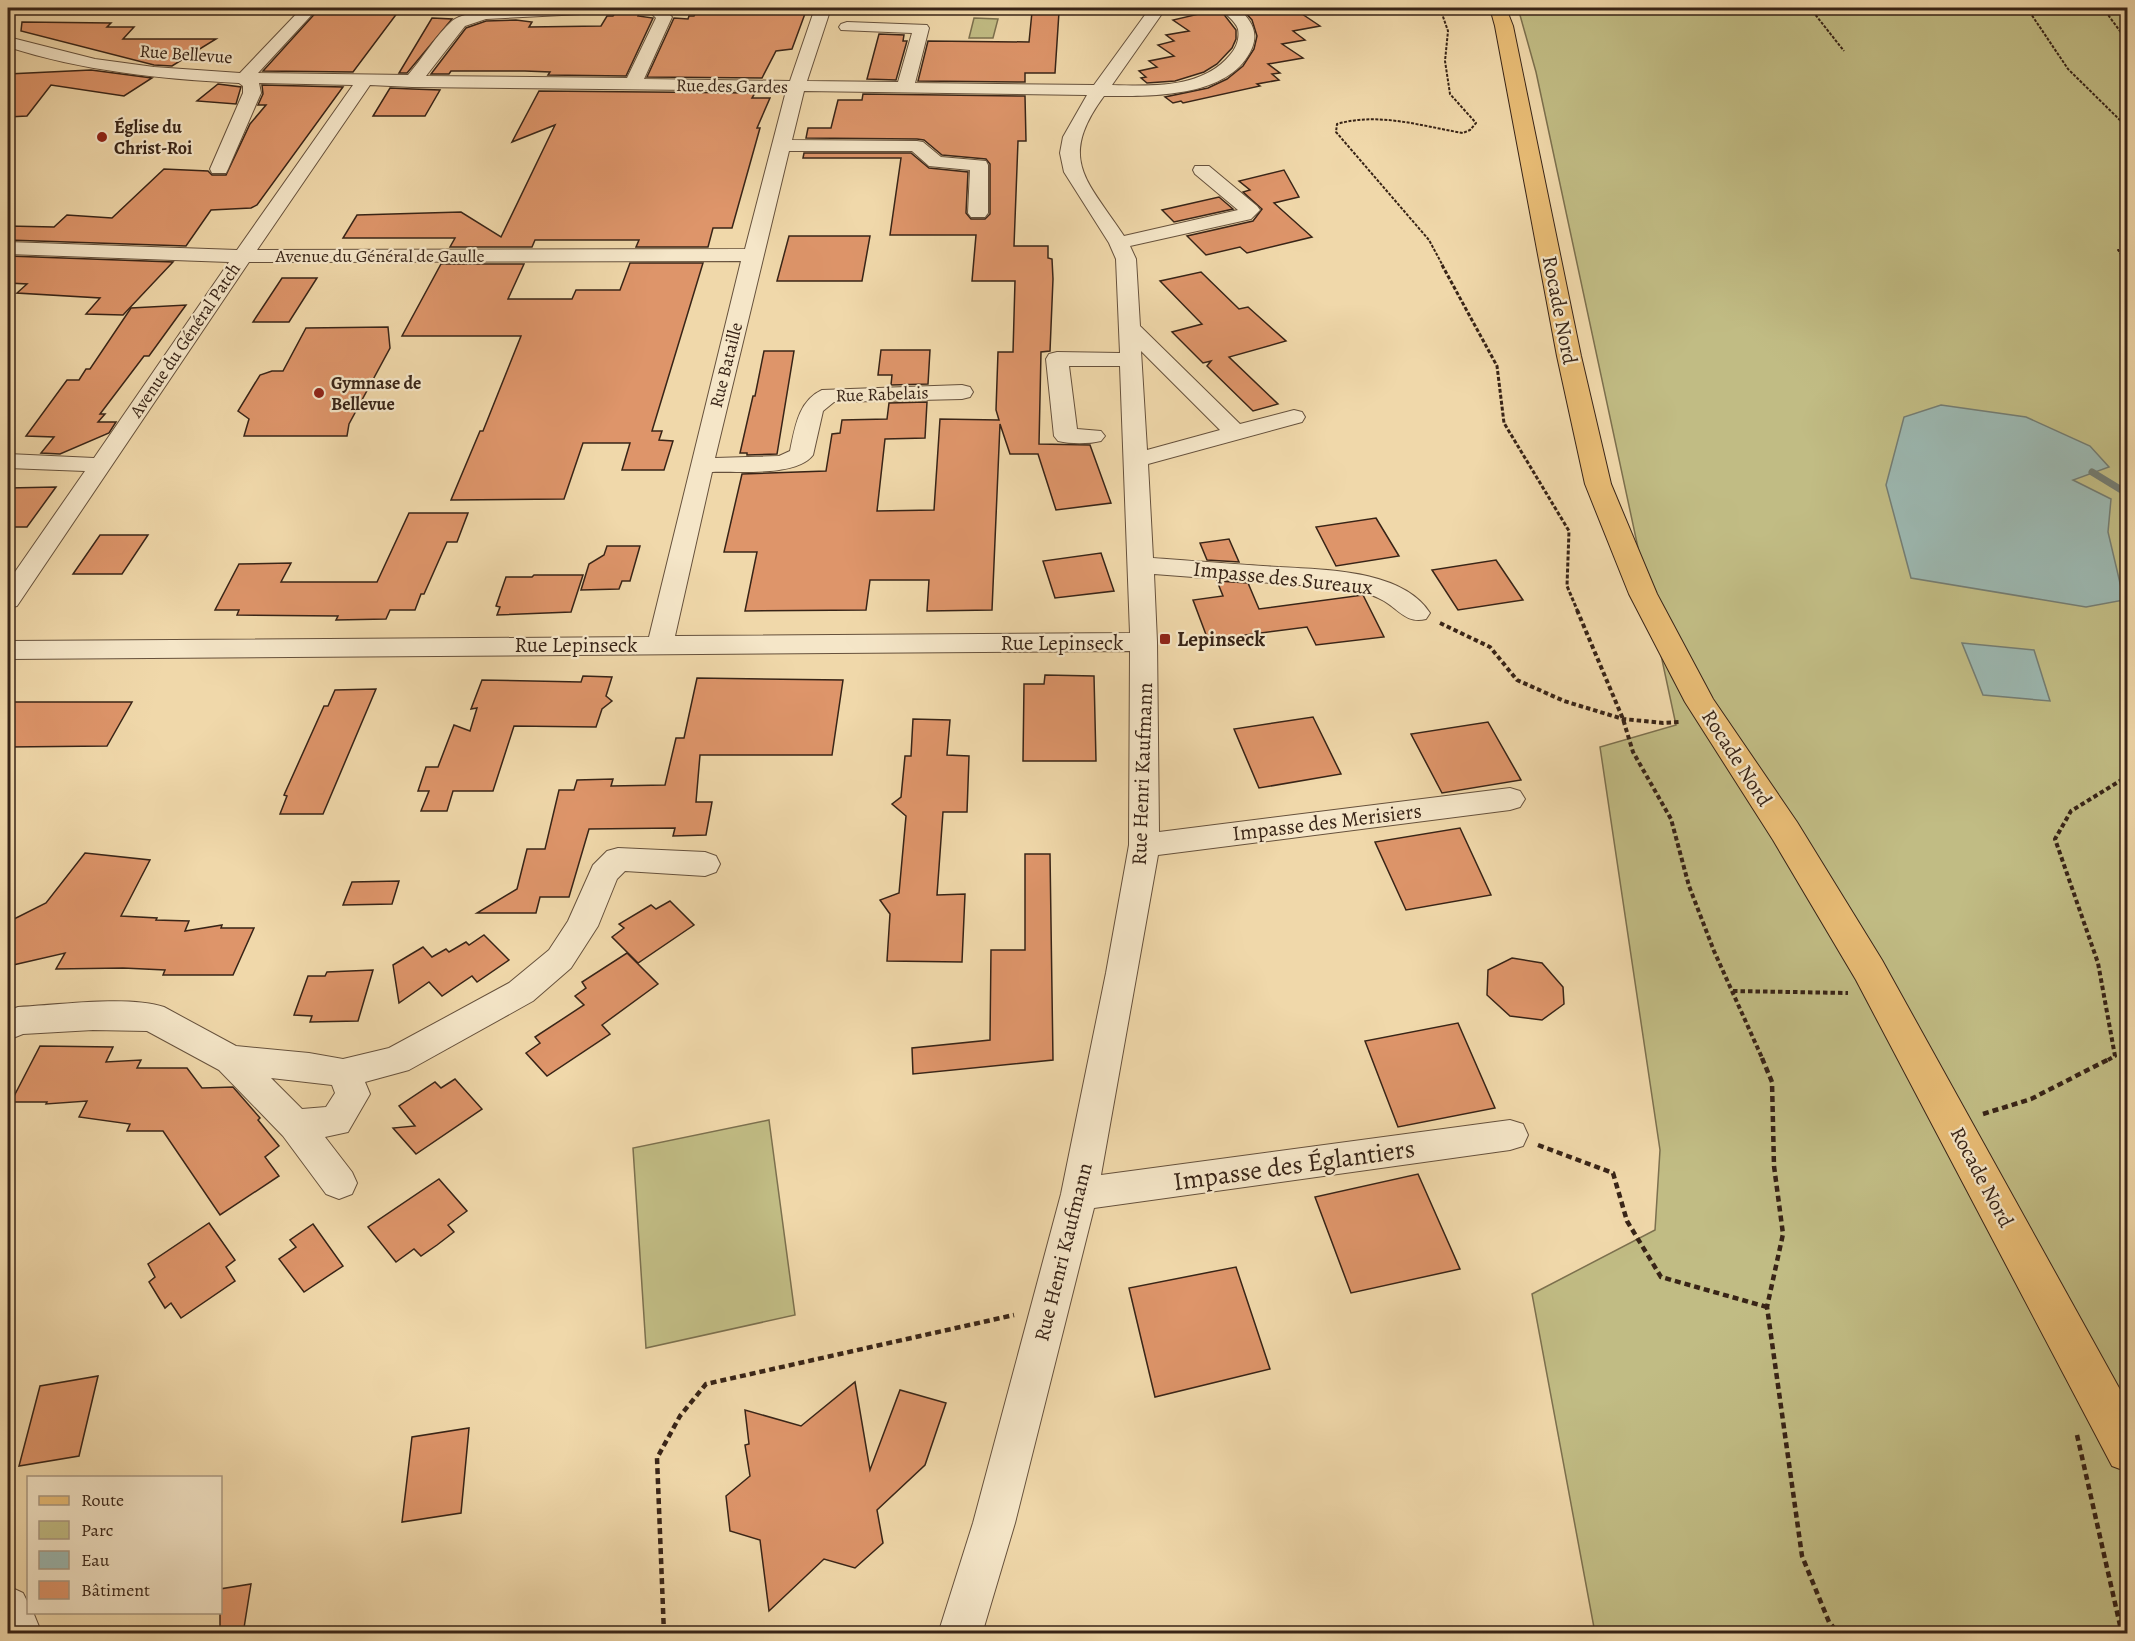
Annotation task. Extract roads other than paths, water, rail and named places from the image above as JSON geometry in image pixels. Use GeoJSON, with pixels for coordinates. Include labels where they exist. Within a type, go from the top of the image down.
{"type":"FeatureCollection","features":[{"type":"Feature","properties":{"kind":"main road","name":"Rocade Nord"},"geometry":{"type":"LineString","coordinates":[[1498,8],[1504,26],[1569,356],[1598,484],[1643,594],[1713,720],[1785,831],[1881,994],[1954,1124],[2127,1450]]}},
{"type":"Feature","properties":{"kind":"street"},"geometry":{"type":"LineString","coordinates":[[219,170],[252,93],[252,85],[244,78],[310,8]]}},
{"type":"Feature","properties":{"kind":"street"},"geometry":{"type":"LineString","coordinates":[[412,82],[459,23],[469,18],[484,14],[601,8]]}},
{"type":"Feature","properties":{"kind":"street"},"geometry":{"type":"LineString","coordinates":[[633,84],[664,17],[657,10],[648,8]]}},
{"type":"Feature","properties":{"kind":"street","name":"Rue Bataille"},"geometry":{"type":"LineString","coordinates":[[660,645],[702,465],[796,87],[823,8]]}},
{"type":"Feature","properties":{"kind":"street","name":"Rue Henri Kaufmann"},"geometry":{"type":"LineString","coordinates":[[960,1634],[994,1523],[1078,1194],[1122,973],[1144,845],[1144,642],[1126,259],[1119,243],[1073,172],[1069,153],[1072,137],[1100,89],[1158,8]]}},
{"type":"Feature","properties":{"kind":"street","name":"Rue des Gardes"},"geometry":{"type":"LineString","coordinates":[[364,81],[1148,91],[1196,84],[1222,72],[1239,57],[1247,42],[1245,25],[1229,8]]}},
{"type":"Feature","properties":{"kind":"street"},"geometry":{"type":"LineString","coordinates":[[847,27],[921,28],[904,88]]}},
{"type":"Feature","properties":{"kind":"street","name":"Rue Bellevue"},"geometry":{"type":"LineString","coordinates":[[8,42],[95,64],[185,75],[364,81]]}},
{"type":"Feature","properties":{"kind":"street","name":"Avenue du Général Patch"},"geometry":{"type":"LineString","coordinates":[[8,600],[102,465],[241,256],[364,81]]}},
{"type":"Feature","properties":{"kind":"street"},"geometry":{"type":"LineString","coordinates":[[782,145],[917,146],[936,162],[979,165],[978,213]]}},
{"type":"Feature","properties":{"kind":"street"},"geometry":{"type":"LineString","coordinates":[[1119,243],[1244,215],[1250,210],[1202,170]]}},
{"type":"Feature","properties":{"kind":"street","name":"Avenue du Général de Gaulle"},"geometry":{"type":"LineString","coordinates":[[8,248],[241,256],[754,255]]}},
{"type":"Feature","properties":{"kind":"street"},"geometry":{"type":"LineString","coordinates":[[1130,328],[1236,433]]}},
{"type":"Feature","properties":{"kind":"street"},"geometry":{"type":"LineString","coordinates":[[1093,436],[1066,436],[1058,359],[1131,360]]}},
{"type":"Feature","properties":{"kind":"street","name":"Rue Rabelais"},"geometry":{"type":"LineString","coordinates":[[702,465],[783,463],[794,459],[801,454],[814,406],[820,398],[830,395],[962,393]]}},
{"type":"Feature","properties":{"kind":"street"},"geometry":{"type":"LineString","coordinates":[[1135,460],[1294,417]]}},
{"type":"Feature","properties":{"kind":"street"},"geometry":{"type":"LineString","coordinates":[[8,461],[102,465]]}},
{"type":"Feature","properties":{"kind":"street","name":"Impasse des Sureaux"},"geometry":{"type":"LineString","coordinates":[[1140,565],[1352,581],[1382,588],[1399,597],[1418,613]]}},
{"type":"Feature","properties":{"kind":"street","name":"Rue Lepinseck"},"geometry":{"type":"LineString","coordinates":[[8,650],[1144,642]]}},
{"type":"Feature","properties":{"kind":"street","name":"Impasse des Merisiers"},"geometry":{"type":"LineString","coordinates":[[1144,845],[1510,799]]}},
{"type":"Feature","properties":{"kind":"street"},"geometry":{"type":"LineString","coordinates":[[231,1060],[309,1067],[344,1073],[397,1060],[521,992],[560,959],[582,926],[603,873],[618,859],[705,864]]}},
{"type":"Feature","properties":{"kind":"street"},"geometry":{"type":"LineString","coordinates":[[8,1026],[18,1021],[61,1018],[152,1017],[231,1060],[295,1125],[339,1183]]}},
{"type":"Feature","properties":{"kind":"street"},"geometry":{"type":"LineString","coordinates":[[295,1125],[336,1120],[353,1094],[344,1073]]}},
{"type":"Feature","properties":{"kind":"street","name":"Impasse des Églantiers"},"geometry":{"type":"LineString","coordinates":[[1078,1194],[1510,1135]]}},
{"type":"Feature","properties":{"kind":"street"},"geometry":{"type":"LineString","coordinates":[[8,1608],[20,1634]]}},
{"type":"Feature","properties":{"kind":"water"},"geometry":{"type":"Polygon","coordinates":[[[1941,405],[2026,417],[2090,446],[2109,467],[2073,480],[2111,499],[2108,532],[2124,600],[2086,607],[1911,578],[1886,485],[1904,417],[1941,405]]]}},
{"type":"Feature","properties":{"kind":"water"},"geometry":{"type":"Polygon","coordinates":[[[1962,643],[2034,650],[2050,701],[1983,695],[1962,643]]]}},
{"type":"Feature","properties":{"kind":"waterway"},"geometry":{"type":"LineString","coordinates":[[2092,472],[2128,494]]}},
{"type":"Feature","properties":{"kind":"place","name":"Église du Christ-Roi"},"geometry":{"type":"Point","coordinates":[102,137]}},
{"type":"Feature","properties":{"kind":"place","name":"Gymnase de Bellevue"},"geometry":{"type":"Point","coordinates":[319,393]}},
{"type":"Feature","properties":{"kind":"place","name":"Lepinseck"},"geometry":{"type":"Point","coordinates":[1165,639]}}]}
